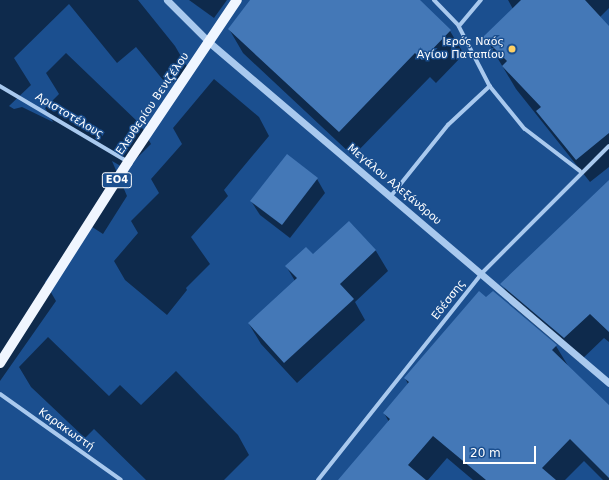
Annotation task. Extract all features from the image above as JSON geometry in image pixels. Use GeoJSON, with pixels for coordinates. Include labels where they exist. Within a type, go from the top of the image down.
{"type":"FeatureCollection","features":[{"type":"Feature","properties":{"kind":"main road","name":"Ελευθερίου Βενιζέλου"},"geometry":{"type":"LineString","coordinates":[[0,363],[128,162],[238,0]]}},
{"type":"Feature","properties":{"kind":"street","name":"Μεγάλου Αλεξάνδρου"},"geometry":{"type":"LineString","coordinates":[[167,0],[210,42],[609,383]]}},
{"type":"Feature","properties":{"kind":"street"},"geometry":{"type":"LineString","coordinates":[[434,0],[459,26],[490,86],[525,129],[580,172]]}},
{"type":"Feature","properties":{"kind":"street"},"geometry":{"type":"LineString","coordinates":[[459,26],[481,0]]}},
{"type":"Feature","properties":{"kind":"street","name":"Αριστοτέλους"},"geometry":{"type":"LineString","coordinates":[[0,86],[128,162]]}},
{"type":"Feature","properties":{"kind":"street"},"geometry":{"type":"LineString","coordinates":[[390,196],[448,125],[490,86]]}},
{"type":"Feature","properties":{"kind":"street","name":"Εδέσσης"},"geometry":{"type":"LineString","coordinates":[[318,480],[482,274],[580,172],[609,146]]}},
{"type":"Feature","properties":{"kind":"street","name":"Καρακωστή"},"geometry":{"type":"LineString","coordinates":[[0,394],[121,480]]}},
{"type":"Feature","properties":{"kind":"building"},"geometry":{"type":"Polygon","coordinates":[[[250,0],[420,0],[451,30],[422,60],[415,53],[339,132],[228,29],[250,0]]]}},
{"type":"Feature","properties":{"kind":"building"},"geometry":{"type":"Polygon","coordinates":[[[521,0],[585,0],[609,26],[609,133],[576,160],[536,111],[541,107],[502,66],[507,61],[483,37],[521,0]]]}},
{"type":"Feature","properties":{"kind":"building"},"geometry":{"type":"Polygon","coordinates":[[[287,154],[318,178],[282,225],[250,201],[287,154]]]}},
{"type":"Feature","properties":{"kind":"building"},"geometry":{"type":"Polygon","coordinates":[[[609,180],[609,332],[590,314],[564,338],[500,284],[609,180]]]}},
{"type":"Feature","properties":{"kind":"building"},"geometry":{"type":"Polygon","coordinates":[[[349,221],[376,250],[340,284],[354,299],[284,363],[248,323],[297,278],[285,266],[306,247],[313,254],[349,221]]]}},
{"type":"Feature","properties":{"kind":"building"},"geometry":{"type":"Polygon","coordinates":[[[479,291],[486,297],[493,291],[557,345],[552,350],[609,405],[609,478],[570,439],[542,468],[556,480],[486,480],[433,436],[408,465],[426,480],[338,480],[390,419],[383,413],[409,382],[404,378],[479,291]]]}},
{"type":"Feature","properties":{"kind":"place","name":"Ιερός Ναός Αγίου Παταπίου"},"geometry":{"type":"Point","coordinates":[512,49]}}]}
